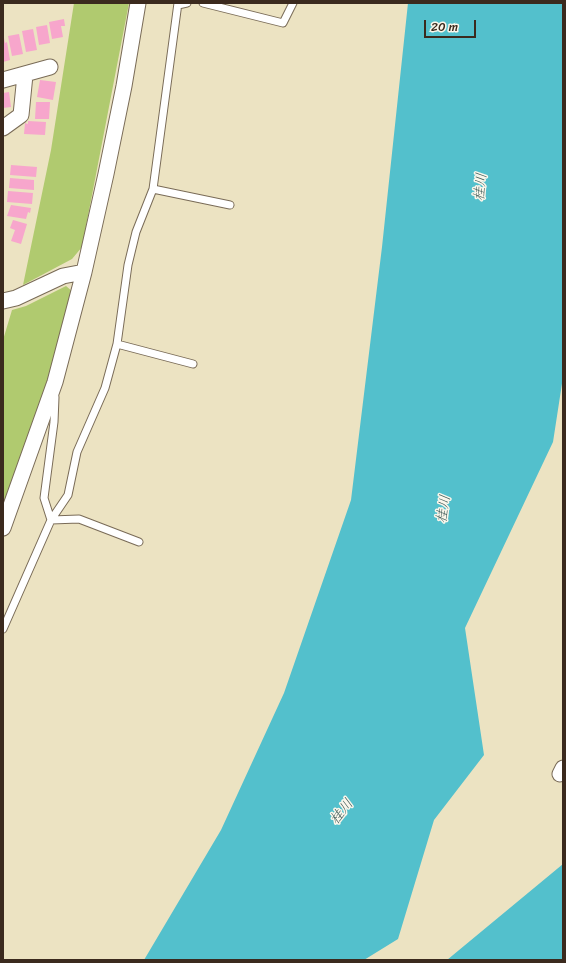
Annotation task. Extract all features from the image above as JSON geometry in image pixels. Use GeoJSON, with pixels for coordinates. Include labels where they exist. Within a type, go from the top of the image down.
{"type":"FeatureCollection","features":[{"type":"Feature","properties":{"kind":"street"},"geometry":{"type":"LineString","coordinates":[[3,528],[55,382],[84,272],[124,86],[138,3]]}},
{"type":"Feature","properties":{"kind":"street"},"geometry":{"type":"LineString","coordinates":[[3,80],[50,67]]}},
{"type":"Feature","properties":{"kind":"street"},"geometry":{"type":"LineString","coordinates":[[3,128],[21,115],[25,75]]}},
{"type":"Feature","properties":{"kind":"street"},"geometry":{"type":"LineString","coordinates":[[3,301],[16,298],[63,276],[84,272]]}},
{"type":"Feature","properties":{"kind":"lane"},"geometry":{"type":"LineString","coordinates":[[3,629],[51,520],[68,495],[77,452],[105,388],[117,344],[128,265],[136,232],[153,189],[178,4],[187,3]]}},
{"type":"Feature","properties":{"kind":"lane"},"geometry":{"type":"LineString","coordinates":[[203,3],[283,23],[293,3]]}},
{"type":"Feature","properties":{"kind":"lane"},"geometry":{"type":"LineString","coordinates":[[153,189],[230,205]]}},
{"type":"Feature","properties":{"kind":"lane"},"geometry":{"type":"LineString","coordinates":[[117,344],[193,364]]}},
{"type":"Feature","properties":{"kind":"lane"},"geometry":{"type":"LineString","coordinates":[[51,520],[44,498],[54,422],[55,382]]}},
{"type":"Feature","properties":{"kind":"lane"},"geometry":{"type":"LineString","coordinates":[[51,520],[79,519],[139,542]]}},
{"type":"Feature","properties":{"kind":"green space"},"geometry":{"type":"Polygon","coordinates":[[[74,3],[129,3],[82,247],[72,259],[23,285],[51,150],[74,3]]]}},
{"type":"Feature","properties":{"kind":"green space"},"geometry":{"type":"Polygon","coordinates":[[[66,286],[73,292],[47,381],[3,507],[3,340],[12,310],[26,306],[66,286]]]}},
{"type":"Feature","properties":{"kind":"water","name":"桂川"},"geometry":{"type":"Polygon","coordinates":[[[408,3],[563,3],[563,377],[553,442],[465,628],[484,755],[434,820],[398,939],[364,960],[144,960],[221,830],[284,693],[351,500],[382,247],[408,3]]]}},
{"type":"Feature","properties":{"kind":"water"},"geometry":{"type":"Polygon","coordinates":[[[563,864],[563,960],[447,960],[563,864]]]}},
{"type":"Feature","properties":{"kind":"building"},"geometry":{"type":"Polygon","coordinates":[[[64,19],[65,26],[61,26],[63,37],[52,39],[49,22],[64,19]]]}},
{"type":"Feature","properties":{"kind":"building"},"geometry":{"type":"Polygon","coordinates":[[[47,25],[50,43],[39,45],[36,27],[47,25]]]}},
{"type":"Feature","properties":{"kind":"building"},"geometry":{"type":"Polygon","coordinates":[[[33,29],[37,50],[26,52],[22,31],[33,29]]]}},
{"type":"Feature","properties":{"kind":"building"},"geometry":{"type":"Polygon","coordinates":[[[19,34],[23,54],[12,56],[8,36],[19,34]]]}},
{"type":"Feature","properties":{"kind":"building"},"geometry":{"type":"Polygon","coordinates":[[[3,38],[5,43],[7,42],[10,60],[3,62],[3,38]]]}},
{"type":"Feature","properties":{"kind":"building"},"geometry":{"type":"Polygon","coordinates":[[[40,80],[56,82],[53,100],[37,97],[40,80]]]}},
{"type":"Feature","properties":{"kind":"building"},"geometry":{"type":"Polygon","coordinates":[[[9,92],[11,107],[3,108],[3,93],[9,92]]]}},
{"type":"Feature","properties":{"kind":"building"},"geometry":{"type":"Polygon","coordinates":[[[36,102],[50,102],[49,119],[35,119],[36,102]]]}},
{"type":"Feature","properties":{"kind":"building"},"geometry":{"type":"Polygon","coordinates":[[[28,121],[46,122],[45,135],[24,134],[25,123],[28,124],[28,121]]]}},
{"type":"Feature","properties":{"kind":"building"},"geometry":{"type":"Polygon","coordinates":[[[11,165],[37,167],[36,177],[10,175],[11,165]]]}},
{"type":"Feature","properties":{"kind":"building"},"geometry":{"type":"Polygon","coordinates":[[[10,178],[34,180],[34,190],[9,188],[10,178]]]}},
{"type":"Feature","properties":{"kind":"building"},"geometry":{"type":"Polygon","coordinates":[[[8,191],[33,193],[32,204],[7,202],[8,191]]]}},
{"type":"Feature","properties":{"kind":"building"},"geometry":{"type":"Polygon","coordinates":[[[11,205],[31,208],[30,213],[28,212],[26,219],[7,216],[11,205]]]}},
{"type":"Feature","properties":{"kind":"building"},"geometry":{"type":"Polygon","coordinates":[[[13,220],[27,224],[21,244],[11,241],[15,230],[10,228],[13,220]]]}}]}
